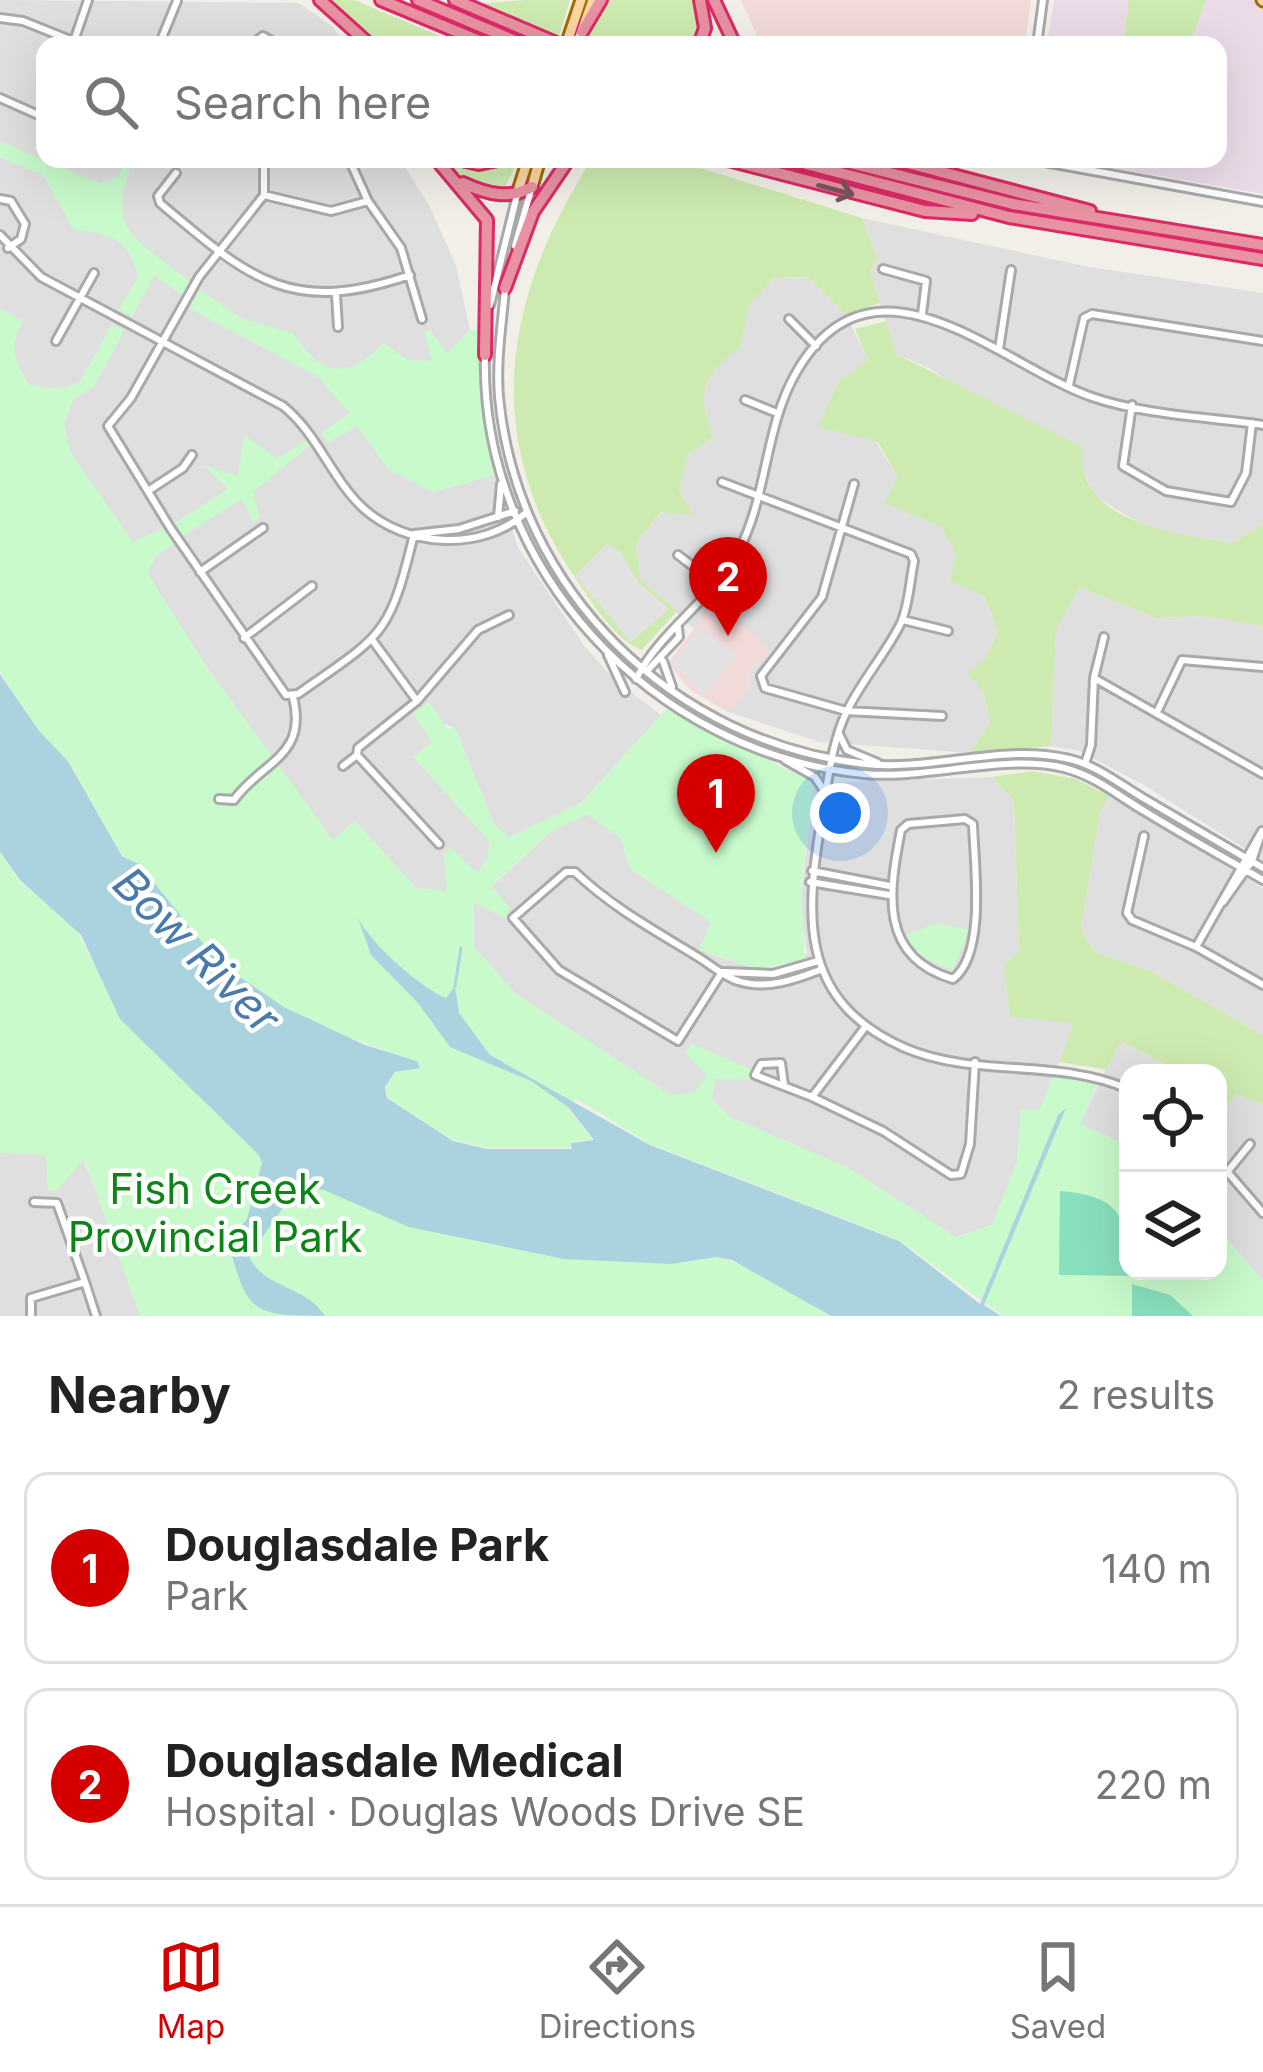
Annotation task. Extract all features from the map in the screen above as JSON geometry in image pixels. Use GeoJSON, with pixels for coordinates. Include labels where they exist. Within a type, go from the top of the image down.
{"type":"FeatureCollection","features":[{"type":"Feature","properties":{"kind":"highway"},"geometry":{"type":"LineString","coordinates":[[320,0],[360,36]]}},
{"type":"Feature","properties":{"kind":"highway"},"geometry":{"type":"LineString","coordinates":[[382,0],[468,36]]}},
{"type":"Feature","properties":{"kind":"highway"},"geometry":{"type":"LineString","coordinates":[[418,0],[504,36]]}},
{"type":"Feature","properties":{"kind":"highway"},"geometry":{"type":"LineString","coordinates":[[455,0],[541,36]]}},
{"type":"Feature","properties":{"kind":"highway"},"geometry":{"type":"LineString","coordinates":[[577,35],[597,0]]}},
{"type":"Feature","properties":{"kind":"highway"},"geometry":{"type":"LineString","coordinates":[[700,0],[702,36]]}},
{"type":"Feature","properties":{"kind":"highway"},"geometry":{"type":"LineString","coordinates":[[714,0],[731,36]]}},
{"type":"Feature","properties":{"kind":"highway"},"geometry":{"type":"LineString","coordinates":[[444,168],[479,206],[489,228],[485,355]]}},
{"type":"Feature","properties":{"kind":"highway"},"geometry":{"type":"LineString","coordinates":[[505,288],[533,212],[563,168]]}},
{"type":"Feature","properties":{"kind":"highway"},"geometry":{"type":"LineString","coordinates":[[759,168],[925,211],[1009,217]]}},
{"type":"Feature","properties":{"kind":"highway"},"geometry":{"type":"LineString","coordinates":[[821,168],[1009,217],[1263,259]]}},
{"type":"Feature","properties":{"kind":"highway"},"geometry":{"type":"LineString","coordinates":[[870,168],[1013,204],[1263,245]]}},
{"type":"Feature","properties":{"kind":"highway"},"geometry":{"type":"LineString","coordinates":[[926,168],[1162,230]]}},
{"type":"Feature","properties":{"kind":"highway"},"geometry":{"type":"LineString","coordinates":[[450,174],[485,191],[517,196],[532,187]]}},
{"type":"Feature","properties":{"kind":"main road"},"geometry":{"type":"LineString","coordinates":[[577,35],[581,0]]}},
{"type":"Feature","properties":{"kind":"main road"},"geometry":{"type":"LineString","coordinates":[[517,196],[525,168]]}},
{"type":"Feature","properties":{"kind":"main road"},"geometry":{"type":"LineString","coordinates":[[532,187],[537,168]]}},
{"type":"Feature","properties":{"kind":"street"},"geometry":{"type":"LineString","coordinates":[[80,36],[88,0]]}},
{"type":"Feature","properties":{"kind":"street"},"geometry":{"type":"LineString","coordinates":[[1038,36],[1043,0]]}},
{"type":"Feature","properties":{"kind":"street"},"geometry":{"type":"LineString","coordinates":[[163,36],[177,1]]}},
{"type":"Feature","properties":{"kind":"street"},"geometry":{"type":"LineString","coordinates":[[0,18],[57,36]]}},
{"type":"Feature","properties":{"kind":"street"},"geometry":{"type":"LineString","coordinates":[[0,98],[36,114]]}},
{"type":"Feature","properties":{"kind":"street"},"geometry":{"type":"LineString","coordinates":[[219,799],[234,800],[286,750],[297,727],[292,697],[244,638],[108,426],[131,398],[161,341],[218,253],[264,195],[264,168]]}},
{"type":"Feature","properties":{"kind":"street"},"geometry":{"type":"LineString","coordinates":[[353,168],[368,201],[401,248],[422,319]]}},
{"type":"Feature","properties":{"kind":"street"},"geometry":{"type":"LineString","coordinates":[[1077,168],[1263,202]]}},
{"type":"Feature","properties":{"kind":"street"},"geometry":{"type":"LineString","coordinates":[[176,172],[158,196],[160,203],[218,253],[277,288],[336,295],[410,275]]}},
{"type":"Feature","properties":{"kind":"street"},"geometry":{"type":"LineString","coordinates":[[532,187],[505,288],[500,402],[526,512],[553,569],[579,605],[643,670],[758,738],[832,758],[882,764],[1049,754],[1085,764],[1263,868]]}},
{"type":"Feature","properties":{"kind":"street"},"geometry":{"type":"LineString","coordinates":[[264,195],[331,211],[368,201]]}},
{"type":"Feature","properties":{"kind":"street"},"geometry":{"type":"LineString","coordinates":[[517,196],[492,289],[485,355],[501,475],[513,511],[553,588],[606,652],[702,725],[782,758],[815,777],[825,793]]}},
{"type":"Feature","properties":{"kind":"street"},"geometry":{"type":"LineString","coordinates":[[0,199],[11,201],[25,224],[21,239],[8,248]]}},
{"type":"Feature","properties":{"kind":"street"},"geometry":{"type":"LineString","coordinates":[[0,235],[40,278],[283,406],[304,422],[363,508],[426,541],[463,539],[518,520],[526,512]]}},
{"type":"Feature","properties":{"kind":"street"},"geometry":{"type":"LineString","coordinates":[[883,269],[926,281],[922,314]]}},
{"type":"Feature","properties":{"kind":"street"},"geometry":{"type":"LineString","coordinates":[[1000,349],[1011,270]]}},
{"type":"Feature","properties":{"kind":"street"},"geometry":{"type":"LineString","coordinates":[[56,341],[94,273]]}},
{"type":"Feature","properties":{"kind":"street"},"geometry":{"type":"LineString","coordinates":[[336,295],[338,327]]}},
{"type":"Feature","properties":{"kind":"street"},"geometry":{"type":"LineString","coordinates":[[636,679],[738,552],[777,413],[816,346],[868,316],[922,314],[1091,397],[1263,425]]}},
{"type":"Feature","properties":{"kind":"street"},"geometry":{"type":"LineString","coordinates":[[1069,385],[1084,318],[1091,314],[1263,341]]}},
{"type":"Feature","properties":{"kind":"street"},"geometry":{"type":"LineString","coordinates":[[789,319],[816,346]]}},
{"type":"Feature","properties":{"kind":"street"},"geometry":{"type":"LineString","coordinates":[[745,400],[777,413]]}},
{"type":"Feature","properties":{"kind":"street"},"geometry":{"type":"LineString","coordinates":[[1132,405],[1123,466],[1166,491],[1231,502],[1246,473],[1252,424]]}},
{"type":"Feature","properties":{"kind":"street"},"geometry":{"type":"LineString","coordinates":[[148,491],[183,468],[192,455]]}},
{"type":"Feature","properties":{"kind":"street"},"geometry":{"type":"LineString","coordinates":[[498,517],[501,475]]}},
{"type":"Feature","properties":{"kind":"street"},"geometry":{"type":"LineString","coordinates":[[722,482],[911,554],[903,620],[846,711],[832,758],[810,882],[809,919],[820,965],[866,1026],[926,1055],[1068,1070],[1119,1086]]}},
{"type":"Feature","properties":{"kind":"street"},"geometry":{"type":"LineString","coordinates":[[854,484],[822,597],[760,676],[765,688],[846,711],[942,716]]}},
{"type":"Feature","properties":{"kind":"street"},"geometry":{"type":"LineString","coordinates":[[414,534],[459,529],[513,511],[526,512]]}},
{"type":"Feature","properties":{"kind":"street"},"geometry":{"type":"LineString","coordinates":[[200,572],[263,528]]}},
{"type":"Feature","properties":{"kind":"street"},"geometry":{"type":"LineString","coordinates":[[292,697],[373,641],[396,607],[414,534]]}},
{"type":"Feature","properties":{"kind":"street"},"geometry":{"type":"LineString","coordinates":[[678,554],[715,583]]}},
{"type":"Feature","properties":{"kind":"street"},"geometry":{"type":"LineString","coordinates":[[244,638],[311,586]]}},
{"type":"Feature","properties":{"kind":"street"},"geometry":{"type":"LineString","coordinates":[[343,766],[357,755],[358,748],[417,701],[478,630],[509,615]]}},
{"type":"Feature","properties":{"kind":"street"},"geometry":{"type":"LineString","coordinates":[[903,620],[949,631]]}},
{"type":"Feature","properties":{"kind":"street"},"geometry":{"type":"LineString","coordinates":[[643,670],[663,657],[679,637],[678,628]]}},
{"type":"Feature","properties":{"kind":"street"},"geometry":{"type":"LineString","coordinates":[[1082,773],[1104,637]]}},
{"type":"Feature","properties":{"kind":"street"},"geometry":{"type":"LineString","coordinates":[[373,641],[417,701]]}},
{"type":"Feature","properties":{"kind":"street"},"geometry":{"type":"LineString","coordinates":[[606,652],[625,692]]}},
{"type":"Feature","properties":{"kind":"street"},"geometry":{"type":"LineString","coordinates":[[663,657],[666,678],[678,694]]}},
{"type":"Feature","properties":{"kind":"street"},"geometry":{"type":"LineString","coordinates":[[1158,710],[1182,660],[1263,667]]}},
{"type":"Feature","properties":{"kind":"street"},"geometry":{"type":"LineString","coordinates":[[1094,677],[1263,774]]}},
{"type":"Feature","properties":{"kind":"street"},"geometry":{"type":"LineString","coordinates":[[839,734],[848,751],[882,764]]}},
{"type":"Feature","properties":{"kind":"street"},"geometry":{"type":"LineString","coordinates":[[357,755],[440,844]]}},
{"type":"Feature","properties":{"kind":"street"},"geometry":{"type":"LineString","coordinates":[[782,758],[830,770],[901,776],[1033,765],[1082,773],[1263,880]]}},
{"type":"Feature","properties":{"kind":"street"},"geometry":{"type":"LineString","coordinates":[[965,819],[973,824],[976,928],[961,973],[945,977],[907,951],[896,933],[890,891],[901,830],[908,824],[965,819]]}},
{"type":"Feature","properties":{"kind":"street"},"geometry":{"type":"LineString","coordinates":[[1196,947],[1263,829]]}},
{"type":"Feature","properties":{"kind":"street"},"geometry":{"type":"LineString","coordinates":[[1144,836],[1127,913],[1132,920],[1196,947],[1262,983]]}},
{"type":"Feature","properties":{"kind":"street"},"geometry":{"type":"LineString","coordinates":[[812,871],[890,891]]}},
{"type":"Feature","properties":{"kind":"street"},"geometry":{"type":"LineString","coordinates":[[722,972],[678,1041],[559,970],[514,918],[566,872],[575,872],[613,908],[722,972],[773,974],[820,965]]}},
{"type":"Feature","properties":{"kind":"street"},"geometry":{"type":"LineString","coordinates":[[810,882],[890,891]]}},
{"type":"Feature","properties":{"kind":"street"},"geometry":{"type":"LineString","coordinates":[[812,1097],[866,1026]]}},
{"type":"Feature","properties":{"kind":"street"},"geometry":{"type":"LineString","coordinates":[[784,1085],[781,1063],[761,1064],[755,1075],[762,1082],[812,1097],[883,1131],[951,1175],[961,1174],[970,1144],[975,1062]]}},
{"type":"Feature","properties":{"kind":"street"},"geometry":{"type":"LineString","coordinates":[[1250,1144],[1228,1171],[1263,1213]]}},
{"type":"Feature","properties":{"kind":"street"},"geometry":{"type":"LineString","coordinates":[[34,1202],[57,1203],[96,1316]]}},
{"type":"Feature","properties":{"kind":"street"},"geometry":{"type":"LineString","coordinates":[[31,1316],[31,1298],[85,1282]]}},
{"type":"Feature","properties":{"kind":"shaded area"},"geometry":{"type":"Polygon","coordinates":[[[0,0],[299,3],[339,36],[36,36],[36,168],[406,168],[429,205],[456,265],[470,330],[478,330],[495,475],[518,548],[585,647],[615,680],[661,715],[581,803],[510,838],[494,824],[455,728],[414,713],[433,742],[413,757],[490,841],[488,858],[477,874],[447,892],[416,888],[355,821],[333,841],[206,666],[147,574],[163,528],[133,543],[71,454],[64,426],[73,399],[95,385],[112,324],[80,383],[57,389],[29,385],[14,359],[12,341],[23,321],[0,309],[0,0]]]}},
{"type":"Feature","properties":{"kind":"shaded area"},"geometry":{"type":"Polygon","coordinates":[[[741,0],[1031,0],[1026,36],[757,36],[741,0]]]}},
{"type":"Feature","properties":{"kind":"shaded area"},"geometry":{"type":"Polygon","coordinates":[[[1054,0],[1129,0],[1124,36],[1048,36],[1054,0]]]}},
{"type":"Feature","properties":{"kind":"shaded area"},"geometry":{"type":"Polygon","coordinates":[[[1206,0],[1263,0],[1263,194],[1114,168],[1227,168],[1227,36],[1193,36],[1206,0]]]}},
{"type":"Feature","properties":{"kind":"shaded area"},"geometry":{"type":"Polygon","coordinates":[[[862,218],[1084,266],[1263,293],[1263,524],[1232,543],[1171,534],[1138,522],[1096,497],[1080,465],[927,367],[896,354],[870,272],[877,257],[862,218]]]}},
{"type":"Feature","properties":{"kind":"shaded area"},"geometry":{"type":"Polygon","coordinates":[[[808,277],[846,315],[868,360],[839,381],[898,478],[885,503],[941,527],[984,596],[998,631],[986,658],[983,691],[990,722],[970,753],[820,742],[728,712],[750,688],[750,671],[770,650],[715,603],[694,629],[641,580],[636,543],[679,491],[687,455],[713,437],[700,403],[712,368],[741,346],[748,304],[774,278],[808,277]]]}},
{"type":"Feature","properties":{"kind":"shaded area"},"geometry":{"type":"Polygon","coordinates":[[[607,544],[621,553],[639,583],[669,609],[631,642],[575,576],[607,544]]]}},
{"type":"Feature","properties":{"kind":"shaded area"},"geometry":{"type":"Polygon","coordinates":[[[1079,587],[1156,618],[1203,616],[1263,626],[1263,860],[1144,785],[1079,751],[1051,746],[1056,629],[1079,587]]]}},
{"type":"Feature","properties":{"kind":"shaded area"},"geometry":{"type":"Polygon","coordinates":[[[714,602],[771,650],[750,670],[750,688],[728,712],[690,690],[668,663],[714,602]]]}},
{"type":"Feature","properties":{"kind":"shaded area"},"geometry":{"type":"Polygon","coordinates":[[[701,628],[736,656],[704,697],[672,663],[701,628]]]}},
{"type":"Feature","properties":{"kind":"shaded area"},"geometry":{"type":"Polygon","coordinates":[[[992,777],[1014,801],[1019,951],[1075,1023],[1039,1111],[1021,1110],[1017,1162],[992,1225],[956,1237],[848,1168],[730,1117],[712,1099],[695,1093],[671,1096],[516,994],[474,947],[474,902],[504,917],[510,908],[491,887],[552,831],[587,814],[621,838],[630,869],[712,922],[699,950],[756,969],[794,965],[807,954],[800,904],[814,783],[992,777]]]}},
{"type":"Feature","properties":{"kind":"shaded area"},"geometry":{"type":"Polygon","coordinates":[[[1109,796],[1263,888],[1263,1035],[1150,971],[1094,952],[1081,927],[1100,811],[1109,796]]]}},
{"type":"Feature","properties":{"kind":"shaded area"},"geometry":{"type":"Polygon","coordinates":[[[1119,1041],[1164,1064],[1119,1064],[1119,1142],[1080,1124],[1119,1041]]]}},
{"type":"Feature","properties":{"kind":"shaded area"},"geometry":{"type":"Polygon","coordinates":[[[1236,1094],[1263,1105],[1263,1281],[1227,1239],[1227,1106],[1236,1094]]]}},
{"type":"Feature","properties":{"kind":"shaded area"},"geometry":{"type":"Polygon","coordinates":[[[0,1153],[47,1154],[48,1189],[83,1158],[143,1316],[0,1316],[0,1153]]]}},
{"type":"Feature","properties":{"kind":"green space"},"geometry":{"type":"Polygon","coordinates":[[[328,0],[354,0],[440,36],[368,36],[328,0]]]}},
{"type":"Feature","properties":{"kind":"green space"},"geometry":{"type":"Polygon","coordinates":[[[527,0],[570,0],[559,36],[475,4],[527,0]]]}},
{"type":"Feature","properties":{"kind":"green space"},"geometry":{"type":"Polygon","coordinates":[[[605,0],[696,0],[701,19],[696,36],[589,36],[605,0]]]}},
{"type":"Feature","properties":{"kind":"green space"},"geometry":{"type":"Polygon","coordinates":[[[1129,0],[1206,0],[1193,36],[1124,36],[1129,0]]]}},
{"type":"Feature","properties":{"kind":"green space"},"geometry":{"type":"Polygon","coordinates":[[[0,141],[36,156],[36,168],[63,168],[101,184],[119,176],[122,168],[131,168],[122,203],[124,219],[141,243],[191,282],[183,295],[154,276],[132,317],[119,310],[138,277],[123,246],[107,236],[73,229],[43,175],[0,157],[0,141]]]}},
{"type":"Feature","properties":{"kind":"green space"},"geometry":{"type":"Polygon","coordinates":[[[453,168],[514,168],[504,189],[466,179],[453,168]]]}},
{"type":"Feature","properties":{"kind":"green space"},"geometry":{"type":"Polygon","coordinates":[[[587,168],[700,168],[862,218],[877,257],[870,272],[880,303],[846,315],[808,277],[774,278],[749,304],[741,346],[706,386],[705,408],[713,437],[687,455],[679,491],[693,515],[661,512],[636,543],[641,580],[677,611],[642,650],[607,623],[548,531],[527,478],[516,424],[514,371],[522,318],[538,265],[587,168]]]}},
{"type":"Feature","properties":{"kind":"green space"},"geometry":{"type":"Polygon","coordinates":[[[200,290],[243,319],[293,333],[315,359],[336,369],[358,363],[384,343],[408,360],[431,361],[425,331],[430,330],[447,353],[470,330],[478,330],[495,475],[433,492],[388,469],[357,426],[328,443],[321,433],[350,413],[318,377],[189,308],[200,290]]]}},
{"type":"Feature","properties":{"kind":"green space"},"geometry":{"type":"Polygon","coordinates":[[[0,309],[23,321],[15,354],[29,385],[57,389],[80,383],[112,324],[124,330],[95,386],[73,399],[64,426],[71,454],[133,542],[164,528],[174,544],[155,557],[148,574],[206,666],[333,840],[355,821],[416,888],[447,891],[444,855],[451,848],[477,873],[488,858],[489,841],[413,757],[432,742],[413,714],[429,702],[448,729],[455,727],[494,824],[509,837],[581,803],[667,709],[814,783],[801,888],[805,960],[756,969],[699,950],[711,922],[630,869],[621,838],[587,814],[552,831],[491,886],[510,908],[504,918],[474,902],[474,947],[516,994],[671,1095],[695,1092],[707,1075],[685,1053],[692,1044],[751,1069],[749,1080],[715,1079],[712,1099],[730,1117],[848,1168],[956,1237],[992,1225],[1017,1162],[1021,1109],[1039,1111],[1053,1076],[1097,1085],[1080,1124],[1119,1142],[1119,1280],[1227,1280],[1227,1239],[1263,1281],[1263,1316],[1003,1316],[899,1240],[650,1144],[575,1098],[568,1109],[593,1140],[571,1142],[572,1148],[487,1148],[453,1140],[388,1098],[386,1088],[395,1072],[420,1068],[417,1061],[303,1016],[223,966],[139,864],[122,855],[69,761],[40,732],[0,672],[0,309]]]}},
{"type":"Feature","properties":{"kind":"green space"},"geometry":{"type":"Polygon","coordinates":[[[886,321],[896,354],[1083,447],[1084,472],[1094,493],[1111,508],[1159,529],[1232,543],[1263,524],[1263,626],[1203,616],[1156,618],[1079,587],[1056,630],[1051,746],[970,753],[990,722],[983,691],[968,673],[986,658],[998,631],[984,596],[950,581],[956,553],[941,527],[884,503],[898,478],[878,442],[818,427],[839,381],[868,360],[855,329],[886,321]]]}},
{"type":"Feature","properties":{"kind":"green space"},"geometry":{"type":"Polygon","coordinates":[[[244,435],[277,459],[307,440],[310,445],[253,492],[260,518],[253,522],[242,499],[183,536],[175,523],[228,489],[203,465],[238,476],[244,435]]]}},
{"type":"Feature","properties":{"kind":"green space"},"geometry":{"type":"Polygon","coordinates":[[[1032,771],[1076,779],[1109,796],[1100,812],[1081,928],[1094,952],[1150,971],[1263,1035],[1263,1105],[1236,1094],[1227,1106],[1227,1064],[1165,1064],[1120,1041],[1107,1070],[1059,1062],[1074,1023],[1010,1017],[1004,966],[1019,951],[1014,801],[992,777],[1032,771]]]}},
{"type":"Feature","properties":{"kind":"green space","name":"Fish Creek Provincial Park"},"geometry":{"type":"Polygon","coordinates":[[[0,853],[19,881],[75,928],[101,977],[134,1013],[766,1276],[829,1316],[140,1316],[84,1159],[57,1191],[48,1190],[46,1154],[0,1153],[0,853]]]}},
{"type":"Feature","properties":{"kind":"green space"},"geometry":{"type":"Polygon","coordinates":[[[936,923],[969,930],[952,971],[917,954],[903,937],[936,923]]]}},
{"type":"Feature","properties":{"kind":"green space"},"geometry":{"type":"Polygon","coordinates":[[[1060,1191],[1108,1204],[1119,1218],[1119,1276],[1059,1275],[1060,1191]]]}},
{"type":"Feature","properties":{"kind":"green space"},"geometry":{"type":"Polygon","coordinates":[[[1132,1284],[1170,1295],[1193,1316],[1132,1316],[1132,1284]]]}},
{"type":"Feature","properties":{"kind":"water","name":"Bow River"},"geometry":{"type":"Polygon","coordinates":[[[0,674],[40,732],[68,761],[122,856],[139,864],[219,963],[284,1007],[365,1045],[417,1061],[420,1068],[395,1072],[385,1087],[387,1098],[453,1141],[487,1149],[572,1149],[571,1143],[594,1140],[568,1107],[531,1081],[450,1047],[418,1003],[371,955],[357,915],[383,950],[423,984],[446,998],[455,986],[459,1013],[490,1055],[650,1145],[899,1241],[980,1304],[1058,1115],[1066,1108],[984,1305],[1001,1316],[831,1316],[732,1260],[716,1257],[671,1264],[564,1259],[409,1227],[324,1190],[299,1185],[249,1256],[264,1275],[307,1298],[325,1316],[280,1314],[255,1305],[240,1282],[228,1241],[247,1219],[262,1163],[259,1155],[120,1019],[81,935],[20,880],[0,852],[0,674]]]}},
{"type":"Feature","properties":{"kind":"waterway"},"geometry":{"type":"LineString","coordinates":[[455,986],[461,948]]}},
{"type":"Feature","properties":{"kind":"place","name":"Douglasdale Medical"},"geometry":{"type":"Point","coordinates":[728,636]}},
{"type":"Feature","properties":{"kind":"place","name":"Douglasdale Park"},"geometry":{"type":"Point","coordinates":[716,853]}}]}
